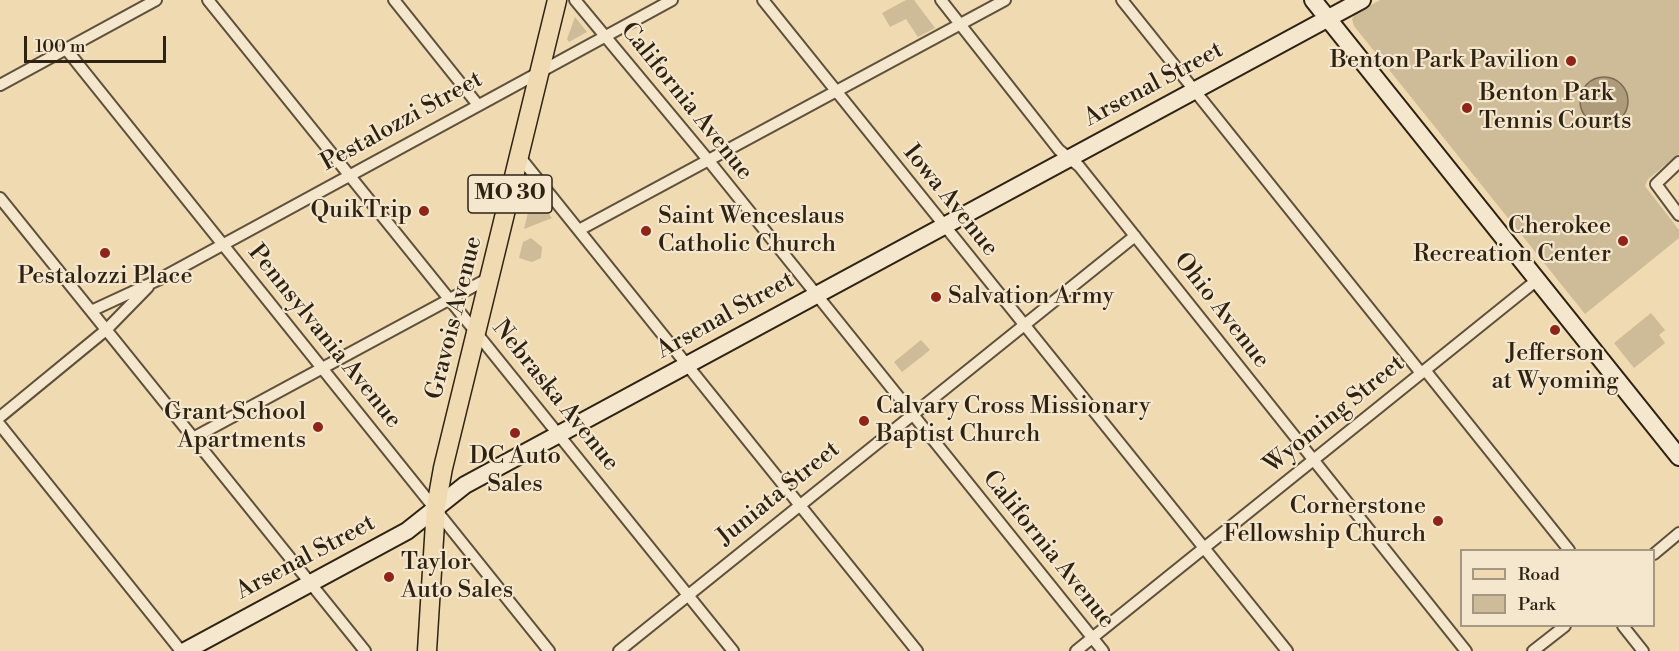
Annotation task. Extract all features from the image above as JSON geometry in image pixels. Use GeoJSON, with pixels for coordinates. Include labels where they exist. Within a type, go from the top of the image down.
{"type":"FeatureCollection","features":[{"type":"Feature","properties":{"kind":"main road","name":"Gravois Avenue"},"geometry":{"type":"LineString","coordinates":[[427,651],[436,507],[476,331],[557,0]]}},
{"type":"Feature","properties":{"kind":"main road"},"geometry":{"type":"LineString","coordinates":[[1313,0],[1679,457]]}},
{"type":"Feature","properties":{"kind":"main road","name":"Arsenal Street"},"geometry":{"type":"LineString","coordinates":[[183,651],[407,531],[465,485],[1362,0]]}},
{"type":"Feature","properties":{"kind":"street"},"geometry":{"type":"LineString","coordinates":[[0,85],[156,0]]}},
{"type":"Feature","properties":{"kind":"street","name":"Nebraska Avenue"},"geometry":{"type":"LineString","coordinates":[[208,0],[733,651]]}},
{"type":"Feature","properties":{"kind":"street"},"geometry":{"type":"LineString","coordinates":[[394,0],[478,105]]}},
{"type":"Feature","properties":{"kind":"street","name":"California Avenue"},"geometry":{"type":"LineString","coordinates":[[575,0],[709,161],[1103,651]]}},
{"type":"Feature","properties":{"kind":"street","name":"Pestalozzi Street"},"geometry":{"type":"LineString","coordinates":[[90,311],[153,283],[672,0]]}},
{"type":"Feature","properties":{"kind":"street","name":"Iowa Avenue"},"geometry":{"type":"LineString","coordinates":[[763,0],[1287,651]]}},
{"type":"Feature","properties":{"kind":"street","name":"Ohio Avenue"},"geometry":{"type":"LineString","coordinates":[[941,0],[1059,150],[1079,166],[1466,651]]}},
{"type":"Feature","properties":{"kind":"street"},"geometry":{"type":"LineString","coordinates":[[579,230],[1005,0]]}},
{"type":"Feature","properties":{"kind":"street"},"geometry":{"type":"LineString","coordinates":[[1122,0],[1568,549]]}},
{"type":"Feature","properties":{"kind":"street","name":"Pennsylvania Avenue"},"geometry":{"type":"LineString","coordinates":[[66,49],[436,507],[549,651]]}},
{"type":"Feature","properties":{"kind":"street"},"geometry":{"type":"LineString","coordinates":[[519,156],[917,651]]}},
{"type":"Feature","properties":{"kind":"street"},"geometry":{"type":"LineString","coordinates":[[1679,162],[1656,184],[1679,215]]}},
{"type":"Feature","properties":{"kind":"street"},"geometry":{"type":"LineString","coordinates":[[0,198],[365,651]]}},
{"type":"Feature","properties":{"kind":"street","name":"Juniata Street"},"geometry":{"type":"LineString","coordinates":[[619,651],[1135,236]]}},
{"type":"Feature","properties":{"kind":"street"},"geometry":{"type":"LineString","coordinates":[[193,438],[489,278]]}},
{"type":"Feature","properties":{"kind":"street","name":"Wyoming Street"},"geometry":{"type":"LineString","coordinates":[[1076,651],[1537,280]]}},
{"type":"Feature","properties":{"kind":"street","name":"Pestalozzi Street"},"geometry":{"type":"LineString","coordinates":[[0,417],[106,330],[153,283]]}},
{"type":"Feature","properties":{"kind":"street"},"geometry":{"type":"LineString","coordinates":[[0,425],[183,651]]}},
{"type":"Feature","properties":{"kind":"street"},"geometry":{"type":"LineString","coordinates":[[1655,552],[1679,533]]}},
{"type":"Feature","properties":{"kind":"street"},"geometry":{"type":"LineString","coordinates":[[1533,651],[1564,627]]}},
{"type":"Feature","properties":{"kind":"street"},"geometry":{"type":"LineString","coordinates":[[1624,627],[1643,651]]}},
{"type":"Feature","properties":{"kind":"green space"},"geometry":{"type":"Polygon","coordinates":[[[906,0],[914,0],[935,28],[918,37],[906,19],[890,27],[882,13],[906,0]]]}},
{"type":"Feature","properties":{"kind":"green space"},"geometry":{"type":"Polygon","coordinates":[[[1380,0],[1679,0],[1679,154],[1648,179],[1645,186],[1679,230],[1679,238],[1585,314],[1354,26],[1352,19],[1355,14],[1380,0]]]}},
{"type":"Feature","properties":{"kind":"green space"},"geometry":{"type":"Polygon","coordinates":[[[575,17],[587,32],[569,42],[567,39],[575,17]]]}},
{"type":"Feature","properties":{"kind":"green space"},"geometry":{"type":"Polygon","coordinates":[[[535,197],[552,218],[524,229],[531,200],[535,197]]]}},
{"type":"Feature","properties":{"kind":"green space"},"geometry":{"type":"Polygon","coordinates":[[[531,238],[542,247],[541,258],[532,262],[519,258],[523,242],[531,238]]]}},
{"type":"Feature","properties":{"kind":"green space"},"geometry":{"type":"Polygon","coordinates":[[[1651,313],[1665,330],[1659,335],[1665,343],[1634,368],[1614,343],[1651,313]]]}},
{"type":"Feature","properties":{"kind":"green space"},"geometry":{"type":"Polygon","coordinates":[[[921,340],[930,350],[902,372],[894,362],[921,340]]]}},
{"type":"Feature","properties":{"kind":"shaded area"},"geometry":{"type":"Polygon","coordinates":[[[1599,77],[1609,77],[1624,87],[1628,101],[1627,110],[1618,121],[1609,125],[1599,125],[1584,115],[1580,106],[1580,96],[1590,81],[1599,77]]]}},
{"type":"Feature","properties":{"kind":"place","name":"Benton Park Pavilion"},"geometry":{"type":"Point","coordinates":[1571,61]}},
{"type":"Feature","properties":{"kind":"place","name":"Benton Park Tennis Courts"},"geometry":{"type":"Point","coordinates":[1467,108]}},
{"type":"Feature","properties":{"kind":"place","name":"QuikTrip"},"geometry":{"type":"Point","coordinates":[424,211]}},
{"type":"Feature","properties":{"kind":"place","name":"Saint Wenceslaus Catholic Church"},"geometry":{"type":"Point","coordinates":[646,231]}},
{"type":"Feature","properties":{"kind":"place","name":"Cherokee Recreation Center"},"geometry":{"type":"Point","coordinates":[1623,241]}},
{"type":"Feature","properties":{"kind":"place","name":"Pestalozzi Place"},"geometry":{"type":"Point","coordinates":[105,253]}},
{"type":"Feature","properties":{"kind":"place","name":"Salvation Army"},"geometry":{"type":"Point","coordinates":[936,297]}},
{"type":"Feature","properties":{"kind":"place","name":"Jefferson at Wyoming"},"geometry":{"type":"Point","coordinates":[1555,330]}},
{"type":"Feature","properties":{"kind":"place","name":"Calvary Cross Missionary Baptist Church"},"geometry":{"type":"Point","coordinates":[864,421]}},
{"type":"Feature","properties":{"kind":"place","name":"Grant School Apartments"},"geometry":{"type":"Point","coordinates":[318,427]}},
{"type":"Feature","properties":{"kind":"place","name":"DC Auto Sales"},"geometry":{"type":"Point","coordinates":[515,433]}},
{"type":"Feature","properties":{"kind":"place","name":"Cornerstone Fellowship Church"},"geometry":{"type":"Point","coordinates":[1438,521]}},
{"type":"Feature","properties":{"kind":"place","name":"Taylor Auto Sales"},"geometry":{"type":"Point","coordinates":[389,577]}}]}
